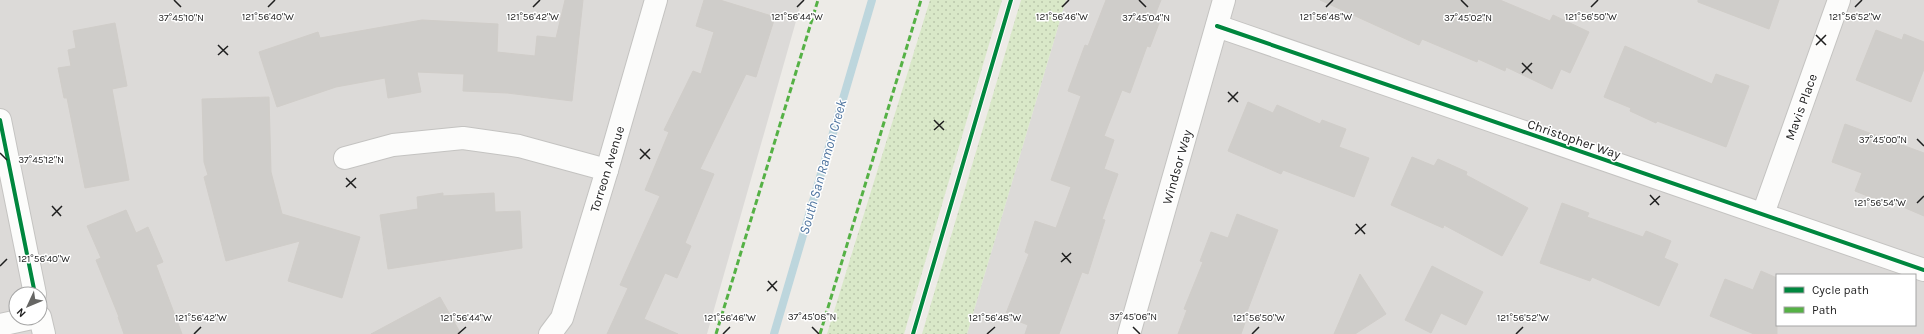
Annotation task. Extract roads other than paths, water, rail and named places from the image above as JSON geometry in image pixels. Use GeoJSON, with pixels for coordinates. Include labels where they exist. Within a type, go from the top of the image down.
{"type":"FeatureCollection","features":[{"type":"Feature","properties":{"kind":"street","name":"Torreon Avenue"},"geometry":{"type":"LineString","coordinates":[[550,334],[562,318],[607,170],[656,0]]}},
{"type":"Feature","properties":{"kind":"street","name":"Windsor Way"},"geometry":{"type":"LineString","coordinates":[[1129,334],[1224,0]]}},
{"type":"Feature","properties":{"kind":"street","name":"Mavis Place"},"geometry":{"type":"LineString","coordinates":[[1763,214],[1839,0]]}},
{"type":"Feature","properties":{"kind":"street","name":"Christopher Way"},"geometry":{"type":"LineString","coordinates":[[1217,26],[1924,270]]}},
{"type":"Feature","properties":{"kind":"street"},"geometry":{"type":"LineString","coordinates":[[0,120],[33,286]]}},
{"type":"Feature","properties":{"kind":"street"},"geometry":{"type":"LineString","coordinates":[[345,158],[393,146],[463,138],[519,146],[607,170]]}},
{"type":"Feature","properties":{"kind":"waterway","name":"South San Ramon Creek"},"geometry":{"type":"LineString","coordinates":[[774,334],[872,0]]}}]}
